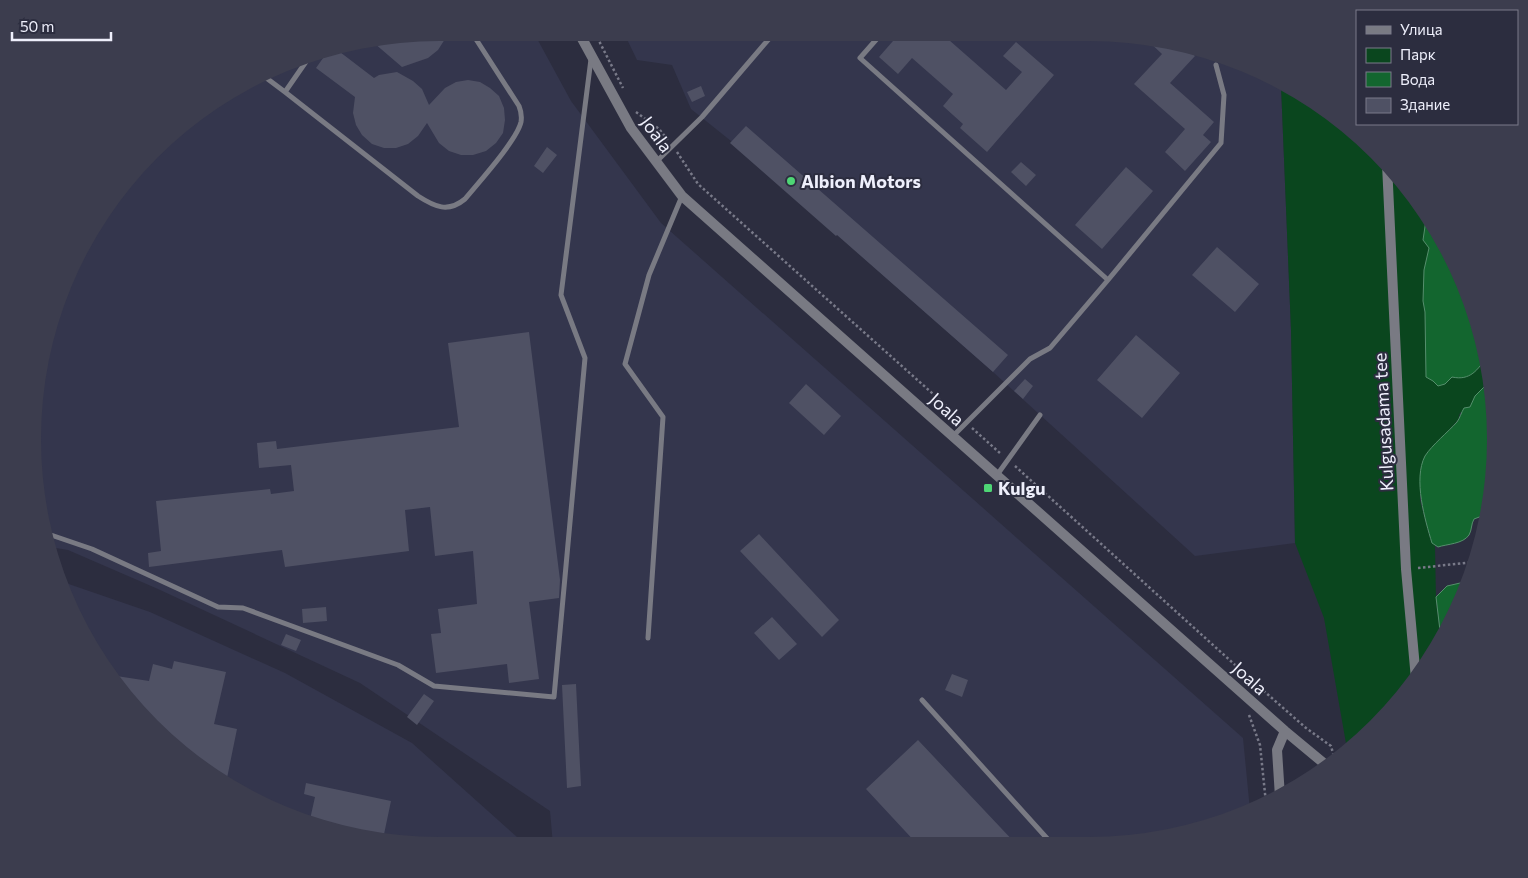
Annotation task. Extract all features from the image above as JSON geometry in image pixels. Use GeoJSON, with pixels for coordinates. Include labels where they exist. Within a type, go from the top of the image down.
{"type":"FeatureCollection","features":[{"type":"Feature","properties":{"kind":"street","name":"Joala"},"geometry":{"type":"LineString","coordinates":[[584,41],[631,128],[682,196],[1285,731],[1322,762]]}},
{"type":"Feature","properties":{"kind":"street","name":"Kulgusadama tee"},"geometry":{"type":"LineString","coordinates":[[1388,177],[1406,570],[1415,667]]}},
{"type":"Feature","properties":{"kind":"street"},"geometry":{"type":"LineString","coordinates":[[1279,788],[1277,750],[1285,731]]}},
{"type":"Feature","properties":{"kind":"lane"},"geometry":{"type":"LineString","coordinates":[[268,80],[418,196],[436,206],[444,208],[456,206],[465,200],[515,137],[522,117],[519,106],[478,41]]}},
{"type":"Feature","properties":{"kind":"lane"},"geometry":{"type":"LineString","coordinates":[[656,162],[702,117],[767,41]]}},
{"type":"Feature","properties":{"kind":"lane"},"geometry":{"type":"LineString","coordinates":[[875,41],[860,58],[1108,280]]}},
{"type":"Feature","properties":{"kind":"lane"},"geometry":{"type":"LineString","coordinates":[[54,536],[92,549],[218,607],[243,608],[398,665],[434,686],[554,697],[585,358],[561,295],[592,56]]}},
{"type":"Feature","properties":{"kind":"lane"},"geometry":{"type":"LineString","coordinates":[[284,92],[303,65]]}},
{"type":"Feature","properties":{"kind":"lane"},"geometry":{"type":"LineString","coordinates":[[953,436],[1030,359],[1050,348],[1221,143],[1224,95],[1216,65]]}},
{"type":"Feature","properties":{"kind":"lane"},"geometry":{"type":"LineString","coordinates":[[648,638],[663,417],[625,364],[649,275],[682,196]]}},
{"type":"Feature","properties":{"kind":"lane"},"geometry":{"type":"LineString","coordinates":[[997,475],[1040,415]]}},
{"type":"Feature","properties":{"kind":"lane"},"geometry":{"type":"LineString","coordinates":[[922,700],[1045,837]]}},
{"type":"Feature","properties":{"kind":"path"},"geometry":{"type":"LineString","coordinates":[[599,41],[627,95]]}},
{"type":"Feature","properties":{"kind":"path"},"geometry":{"type":"LineString","coordinates":[[633,109],[659,129],[698,184],[1265,692],[1306,728],[1332,746],[1334,753]]}},
{"type":"Feature","properties":{"kind":"path"},"geometry":{"type":"LineString","coordinates":[[1406,570],[1467,563]]}},
{"type":"Feature","properties":{"kind":"path"},"geometry":{"type":"LineString","coordinates":[[1265,692],[1248,711],[1260,745],[1265,796]]}},
{"type":"Feature","properties":{"kind":"shaded area"},"geometry":{"type":"Polygon","coordinates":[[[538,41],[571,101],[661,223],[1243,738],[1249,803],[1217,816],[1192,823],[1167,829],[1115,836],[552,837],[550,811],[360,683],[158,589],[68,550],[57,548],[49,517],[42,465],[42,413],[49,361],[62,311],[82,263],[108,218],[140,177],[177,140],[218,108],[263,82],[311,62],[361,49],[413,42],[538,41]]]}},
{"type":"Feature","properties":{"kind":"shaded area"},"geometry":{"type":"Polygon","coordinates":[[[628,41],[1115,42],[1167,49],[1217,62],[1265,82],[1281,91],[1291,330],[1295,543],[1195,556],[993,372],[731,141],[691,109],[672,65],[637,60],[628,41]]]}},
{"type":"Feature","properties":{"kind":"shaded area"},"geometry":{"type":"Polygon","coordinates":[[[69,584],[150,612],[285,673],[412,743],[517,837],[413,836],[361,829],[311,816],[263,796],[218,770],[197,755],[140,701],[108,660],[82,615],[69,584]]]}},
{"type":"Feature","properties":{"kind":"green space"},"geometry":{"type":"Polygon","coordinates":[[[1281,91],[1310,108],[1351,140],[1388,177],[1420,218],[1425,226],[1423,240],[1429,248],[1424,270],[1423,301],[1425,312],[1426,377],[1445,384],[1452,377],[1477,370],[1480,366],[1483,390],[1470,407],[1460,413],[1458,420],[1427,454],[1421,470],[1420,500],[1430,538],[1435,546],[1436,602],[1439,627],[1405,681],[1370,720],[1346,742],[1324,618],[1295,543],[1291,330],[1281,91]]]}},
{"type":"Feature","properties":{"kind":"water"},"geometry":{"type":"Polygon","coordinates":[[[1425,226],[1446,263],[1466,311],[1480,366],[1469,376],[1452,377],[1445,384],[1438,386],[1426,377],[1425,312],[1423,301],[1424,270],[1429,248],[1423,240],[1425,226]]]}},
{"type":"Feature","properties":{"kind":"water"},"geometry":{"type":"Polygon","coordinates":[[[1483,388],[1487,439],[1486,465],[1479,517],[1474,519],[1470,533],[1466,538],[1459,542],[1438,547],[1432,543],[1421,500],[1420,476],[1422,465],[1428,452],[1457,422],[1464,408],[1470,407],[1475,396],[1483,388]]]}},
{"type":"Feature","properties":{"kind":"water"},"geometry":{"type":"Polygon","coordinates":[[[1459,583],[1440,626],[1436,597],[1447,586],[1459,583]]]}},
{"type":"Feature","properties":{"kind":"building"},"geometry":{"type":"Polygon","coordinates":[[[444,41],[438,50],[428,58],[402,67],[378,46],[413,42],[444,41]]]}},
{"type":"Feature","properties":{"kind":"building"},"geometry":{"type":"Polygon","coordinates":[[[893,41],[950,41],[1006,90],[1022,72],[1003,56],[1016,42],[1054,75],[987,152],[960,128],[963,124],[943,106],[953,94],[912,58],[898,74],[879,57],[893,41]]]}},
{"type":"Feature","properties":{"kind":"building"},"geometry":{"type":"Polygon","coordinates":[[[1155,47],[1195,56],[1170,83],[1214,122],[1203,135],[1211,142],[1185,171],[1165,152],[1185,129],[1134,84],[1162,54],[1155,47]]]}},
{"type":"Feature","properties":{"kind":"building"},"geometry":{"type":"Polygon","coordinates":[[[342,54],[374,78],[379,75],[397,72],[413,81],[422,89],[429,105],[445,88],[456,82],[468,80],[480,82],[499,96],[504,108],[503,133],[496,143],[486,151],[473,155],[461,155],[449,151],[439,143],[427,123],[418,136],[408,144],[396,148],[384,148],[372,144],[362,135],[356,125],[353,113],[355,97],[316,68],[323,59],[342,54]]]}},
{"type":"Feature","properties":{"kind":"building"},"geometry":{"type":"Polygon","coordinates":[[[701,86],[705,96],[692,102],[687,92],[701,86]]]}},
{"type":"Feature","properties":{"kind":"building"},"geometry":{"type":"Polygon","coordinates":[[[746,126],[1008,355],[993,372],[730,143],[746,126]]]}},
{"type":"Feature","properties":{"kind":"building"},"geometry":{"type":"Polygon","coordinates":[[[547,147],[557,155],[543,173],[534,166],[547,147]]]}},
{"type":"Feature","properties":{"kind":"building"},"geometry":{"type":"Polygon","coordinates":[[[1021,162],[1036,175],[1026,186],[1011,172],[1021,162]]]}},
{"type":"Feature","properties":{"kind":"building"},"geometry":{"type":"Polygon","coordinates":[[[1126,167],[1153,191],[1102,249],[1075,225],[1126,167]]]}},
{"type":"Feature","properties":{"kind":"building"},"geometry":{"type":"Polygon","coordinates":[[[1217,247],[1259,284],[1235,312],[1192,275],[1217,247]]]}},
{"type":"Feature","properties":{"kind":"building"},"geometry":{"type":"Polygon","coordinates":[[[529,332],[560,580],[559,598],[529,602],[539,679],[509,683],[507,664],[436,673],[431,634],[441,633],[438,609],[477,604],[473,551],[435,556],[430,507],[405,510],[409,551],[285,567],[282,550],[149,567],[148,553],[161,551],[156,501],[270,489],[271,494],[294,491],[291,465],[259,468],[257,443],[276,441],[277,449],[459,427],[448,343],[529,332]]]}},
{"type":"Feature","properties":{"kind":"building"},"geometry":{"type":"Polygon","coordinates":[[[1136,335],[1180,373],[1142,418],[1097,380],[1136,335]]]}},
{"type":"Feature","properties":{"kind":"building"},"geometry":{"type":"Polygon","coordinates":[[[1025,379],[1033,386],[1023,399],[1014,391],[1025,379]]]}},
{"type":"Feature","properties":{"kind":"building"},"geometry":{"type":"Polygon","coordinates":[[[806,384],[841,416],[824,435],[789,403],[806,384]]]}},
{"type":"Feature","properties":{"kind":"building"},"geometry":{"type":"Polygon","coordinates":[[[759,534],[839,620],[822,637],[740,551],[759,534]]]}},
{"type":"Feature","properties":{"kind":"building"},"geometry":{"type":"Polygon","coordinates":[[[326,607],[327,621],[303,623],[302,609],[326,607]]]}},
{"type":"Feature","properties":{"kind":"building"},"geometry":{"type":"Polygon","coordinates":[[[772,617],[797,644],[779,660],[754,633],[772,617]]]}},
{"type":"Feature","properties":{"kind":"building"},"geometry":{"type":"Polygon","coordinates":[[[286,634],[301,640],[296,651],[281,645],[286,634]]]}},
{"type":"Feature","properties":{"kind":"building"},"geometry":{"type":"Polygon","coordinates":[[[174,661],[226,672],[214,724],[237,729],[228,776],[197,755],[177,738],[140,701],[120,677],[149,681],[153,664],[172,669],[174,661]]]}},
{"type":"Feature","properties":{"kind":"building"},"geometry":{"type":"Polygon","coordinates":[[[952,674],[968,680],[962,697],[945,690],[952,674]]]}},
{"type":"Feature","properties":{"kind":"building"},"geometry":{"type":"Polygon","coordinates":[[[576,684],[581,786],[567,788],[562,685],[576,684]]]}},
{"type":"Feature","properties":{"kind":"building"},"geometry":{"type":"Polygon","coordinates":[[[424,694],[434,701],[417,725],[407,717],[424,694]]]}},
{"type":"Feature","properties":{"kind":"building"},"geometry":{"type":"Polygon","coordinates":[[[918,740],[1009,837],[911,837],[866,789],[918,740]]]}},
{"type":"Feature","properties":{"kind":"building"},"geometry":{"type":"Polygon","coordinates":[[[306,783],[391,801],[384,833],[361,829],[311,816],[315,797],[304,794],[306,783]]]}},
{"type":"Feature","properties":{"kind":"place","name":"Albion Motors"},"geometry":{"type":"Point","coordinates":[791,181]}},
{"type":"Feature","properties":{"kind":"place","name":"Kulgu"},"geometry":{"type":"Point","coordinates":[988,488]}}]}
